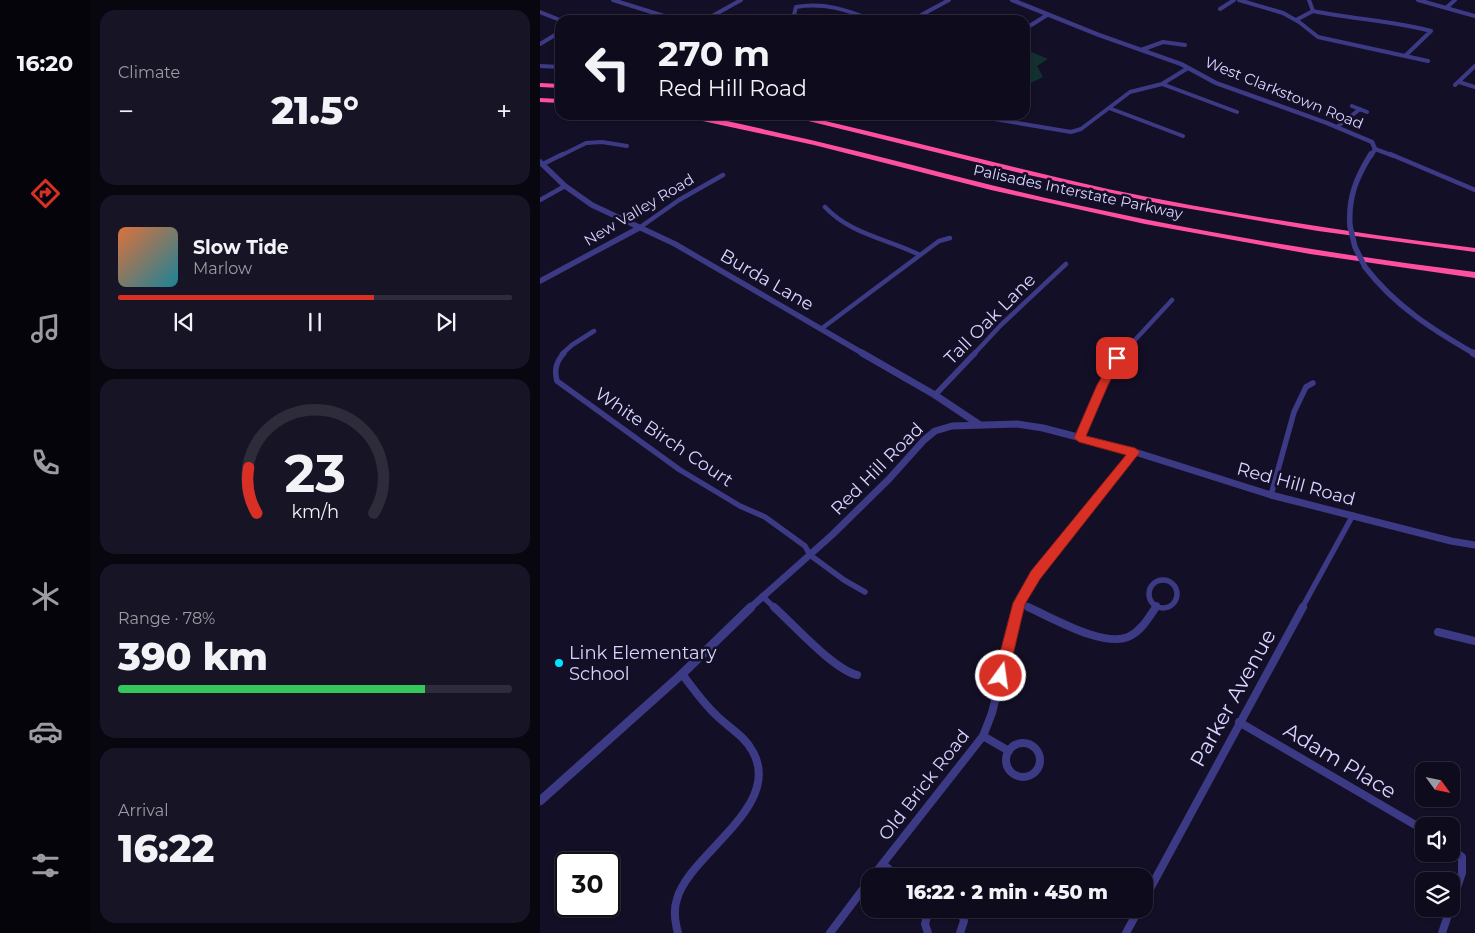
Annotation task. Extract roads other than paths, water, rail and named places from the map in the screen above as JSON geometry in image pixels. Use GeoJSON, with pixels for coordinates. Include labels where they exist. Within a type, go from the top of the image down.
{"type":"FeatureCollection","features":[{"type":"Feature","properties":{"kind":"highway"},"geometry":{"type":"LineString","coordinates":[[540,85],[555,86]]}},
{"type":"Feature","properties":{"kind":"highway"},"geometry":{"type":"LineString","coordinates":[[540,100],[555,101]]}},
{"type":"Feature","properties":{"kind":"highway","name":"Palisades Interstate Parkway"},"geometry":{"type":"LineString","coordinates":[[705,120],[795,137],[1001,190],[1128,218],[1307,251],[1475,275]]}},
{"type":"Feature","properties":{"kind":"highway","name":"Palisades Interstate Parkway"},"geometry":{"type":"LineString","coordinates":[[808,120],[1031,174],[1148,199],[1302,226],[1475,250]]}},
{"type":"Feature","properties":{"kind":"street"},"geometry":{"type":"LineString","coordinates":[[613,0],[661,15]]}},
{"type":"Feature","properties":{"kind":"street"},"geometry":{"type":"LineString","coordinates":[[714,15],[739,0]]}},
{"type":"Feature","properties":{"kind":"street"},"geometry":{"type":"LineString","coordinates":[[921,15],[948,0]]}},
{"type":"Feature","properties":{"kind":"street","name":"West Clarkstown Road"},"geometry":{"type":"LineString","coordinates":[[1012,0],[1188,68],[1216,83],[1371,141],[1375,149],[1353,184],[1350,202],[1350,226],[1355,247],[1365,266],[1383,290],[1401,308],[1475,354]]}},
{"type":"Feature","properties":{"kind":"street"},"geometry":{"type":"LineString","coordinates":[[1220,9],[1234,0]]}},
{"type":"Feature","properties":{"kind":"street"},"geometry":{"type":"LineString","coordinates":[[1239,0],[1282,13],[1296,20],[1309,33],[1318,37],[1428,62]]}},
{"type":"Feature","properties":{"kind":"street"},"geometry":{"type":"LineString","coordinates":[[1309,0],[1313,11]]}},
{"type":"Feature","properties":{"kind":"street"},"geometry":{"type":"LineString","coordinates":[[1418,0],[1475,16]]}},
{"type":"Feature","properties":{"kind":"street"},"geometry":{"type":"LineString","coordinates":[[1446,8],[1455,0]]}},
{"type":"Feature","properties":{"kind":"street"},"geometry":{"type":"LineString","coordinates":[[794,15],[796,7],[807,2],[819,1],[858,15]]}},
{"type":"Feature","properties":{"kind":"street"},"geometry":{"type":"LineString","coordinates":[[1296,20],[1313,11],[1354,19],[1394,22],[1431,31],[1405,56]]}},
{"type":"Feature","properties":{"kind":"street"},"geometry":{"type":"LineString","coordinates":[[540,12],[555,18]]}},
{"type":"Feature","properties":{"kind":"street"},"geometry":{"type":"LineString","coordinates":[[1030,26],[1048,15]]}},
{"type":"Feature","properties":{"kind":"street"},"geometry":{"type":"LineString","coordinates":[[540,44],[555,35]]}},
{"type":"Feature","properties":{"kind":"street"},"geometry":{"type":"LineString","coordinates":[[1141,50],[1158,42],[1170,41],[1185,46]]}},
{"type":"Feature","properties":{"kind":"street"},"geometry":{"type":"LineString","coordinates":[[540,66],[555,67]]}},
{"type":"Feature","properties":{"kind":"street"},"geometry":{"type":"LineString","coordinates":[[1455,86],[1475,66]]}},
{"type":"Feature","properties":{"kind":"street"},"geometry":{"type":"LineString","coordinates":[[999,120],[1070,132],[1081,129],[1130,92],[1162,84],[1188,68]]}},
{"type":"Feature","properties":{"kind":"street"},"geometry":{"type":"LineString","coordinates":[[1459,82],[1475,87]]}},
{"type":"Feature","properties":{"kind":"street"},"geometry":{"type":"LineString","coordinates":[[1162,84],[1236,112]]}},
{"type":"Feature","properties":{"kind":"street"},"geometry":{"type":"LineString","coordinates":[[1352,106],[1367,112]]}},
{"type":"Feature","properties":{"kind":"street"},"geometry":{"type":"LineString","coordinates":[[1109,108],[1183,136]]}},
{"type":"Feature","properties":{"kind":"street"},"geometry":{"type":"LineString","coordinates":[[1337,127],[1360,109]]}},
{"type":"Feature","properties":{"kind":"street"},"geometry":{"type":"LineString","coordinates":[[542,163],[586,143],[602,142],[627,146]]}},
{"type":"Feature","properties":{"kind":"street"},"geometry":{"type":"LineString","coordinates":[[1375,149],[1412,162],[1475,190]]}},
{"type":"Feature","properties":{"kind":"street","name":"Burda Lane"},"geometry":{"type":"LineString","coordinates":[[542,163],[565,186],[592,204],[675,244],[935,395],[981,426]]}},
{"type":"Feature","properties":{"kind":"street","name":"New Valley Road"},"geometry":{"type":"LineString","coordinates":[[540,281],[639,228],[679,200],[723,175]]}},
{"type":"Feature","properties":{"kind":"street"},"geometry":{"type":"LineString","coordinates":[[540,200],[565,186]]}},
{"type":"Feature","properties":{"kind":"street"},"geometry":{"type":"LineString","coordinates":[[825,207],[831,215],[845,225],[859,232],[898,244],[920,255]]}},
{"type":"Feature","properties":{"kind":"street"},"geometry":{"type":"LineString","coordinates":[[821,329],[939,241],[950,238]]}},
{"type":"Feature","properties":{"kind":"street","name":"Tall Oak Lane"},"geometry":{"type":"LineString","coordinates":[[935,395],[1001,324],[1066,264]]}},
{"type":"Feature","properties":{"kind":"street"},"geometry":{"type":"LineString","coordinates":[[1079,438],[1102,385],[1117,358],[1172,300]]}},
{"type":"Feature","properties":{"kind":"street","name":"White Birch Court"},"geometry":{"type":"LineString","coordinates":[[594,332],[576,342],[558,358],[554,373],[557,381],[680,470],[740,506],[766,517],[805,546],[810,555]]}},
{"type":"Feature","properties":{"kind":"street"},"geometry":{"type":"LineString","coordinates":[[1271,496],[1294,412],[1306,387],[1314,383]]}},
{"type":"Feature","properties":{"kind":"street","name":"Red Hill Road"},"geometry":{"type":"LineString","coordinates":[[540,801],[682,674],[762,596],[810,555],[889,479],[924,440],[935,431],[952,426],[1017,424],[1043,428],[1135,452],[1271,496],[1475,545]]}},
{"type":"Feature","properties":{"kind":"street","name":"Old Brick Road"},"geometry":{"type":"LineString","coordinates":[[879,868],[984,736],[992,714],[1019,603],[1035,575],[1135,452]]}},
{"type":"Feature","properties":{"kind":"street","name":"Parker Avenue"},"geometry":{"type":"LineString","coordinates":[[1153,883],[1353,515]]}},
{"type":"Feature","properties":{"kind":"street"},"geometry":{"type":"LineString","coordinates":[[810,555],[844,580],[865,592]]}},
{"type":"Feature","properties":{"kind":"street"},"geometry":{"type":"LineString","coordinates":[[1157,581],[1172,584],[1178,595],[1175,603],[1167,607],[1157,605],[1149,596],[1150,588],[1157,581]]}},
{"type":"Feature","properties":{"kind":"street"},"geometry":{"type":"LineString","coordinates":[[762,596],[837,665],[849,673],[857,675]]}},
{"type":"Feature","properties":{"kind":"street"},"geometry":{"type":"LineString","coordinates":[[1019,603],[1093,635],[1114,640],[1130,636],[1142,627],[1157,605]]}},
{"type":"Feature","properties":{"kind":"street"},"geometry":{"type":"LineString","coordinates":[[1438,632],[1475,641]]}},
{"type":"Feature","properties":{"kind":"street"},"geometry":{"type":"LineString","coordinates":[[678,933],[674,917],[678,897],[693,871],[736,823],[750,802],[757,786],[757,760],[749,748],[739,734],[712,711],[682,674]]}},
{"type":"Feature","properties":{"kind":"street","name":"Adam Place"},"geometry":{"type":"LineString","coordinates":[[1240,722],[1415,825]]}},
{"type":"Feature","properties":{"kind":"street"},"geometry":{"type":"LineString","coordinates":[[984,736],[1009,751]]}},
{"type":"Feature","properties":{"kind":"street"},"geometry":{"type":"LineString","coordinates":[[1027,743],[1033,746],[1040,756],[1038,770],[1028,777],[1019,777],[1013,774],[1007,765],[1009,751],[1018,744],[1027,743]]}},
{"type":"Feature","properties":{"kind":"street"},"geometry":{"type":"LineString","coordinates":[[1460,855],[1462,857],[1460,879]]}},
{"type":"Feature","properties":{"kind":"street"},"geometry":{"type":"LineString","coordinates":[[882,864],[887,868]]}},
{"type":"Feature","properties":{"kind":"street"},"geometry":{"type":"LineString","coordinates":[[830,933],[861,892]]}},
{"type":"Feature","properties":{"kind":"street"},"geometry":{"type":"LineString","coordinates":[[1442,933],[1447,917]]}},
{"type":"Feature","properties":{"kind":"street"},"geometry":{"type":"LineString","coordinates":[[927,918],[925,924],[928,933]]}},
{"type":"Feature","properties":{"kind":"street"},"geometry":{"type":"LineString","coordinates":[[960,933],[964,921],[963,918]]}},
{"type":"Feature","properties":{"kind":"street"},"geometry":{"type":"LineString","coordinates":[[1126,933],[1134,918]]}},
{"type":"Feature","properties":{"kind":"place","name":"Link Elementary School"},"geometry":{"type":"Point","coordinates":[559,663]}}]}
